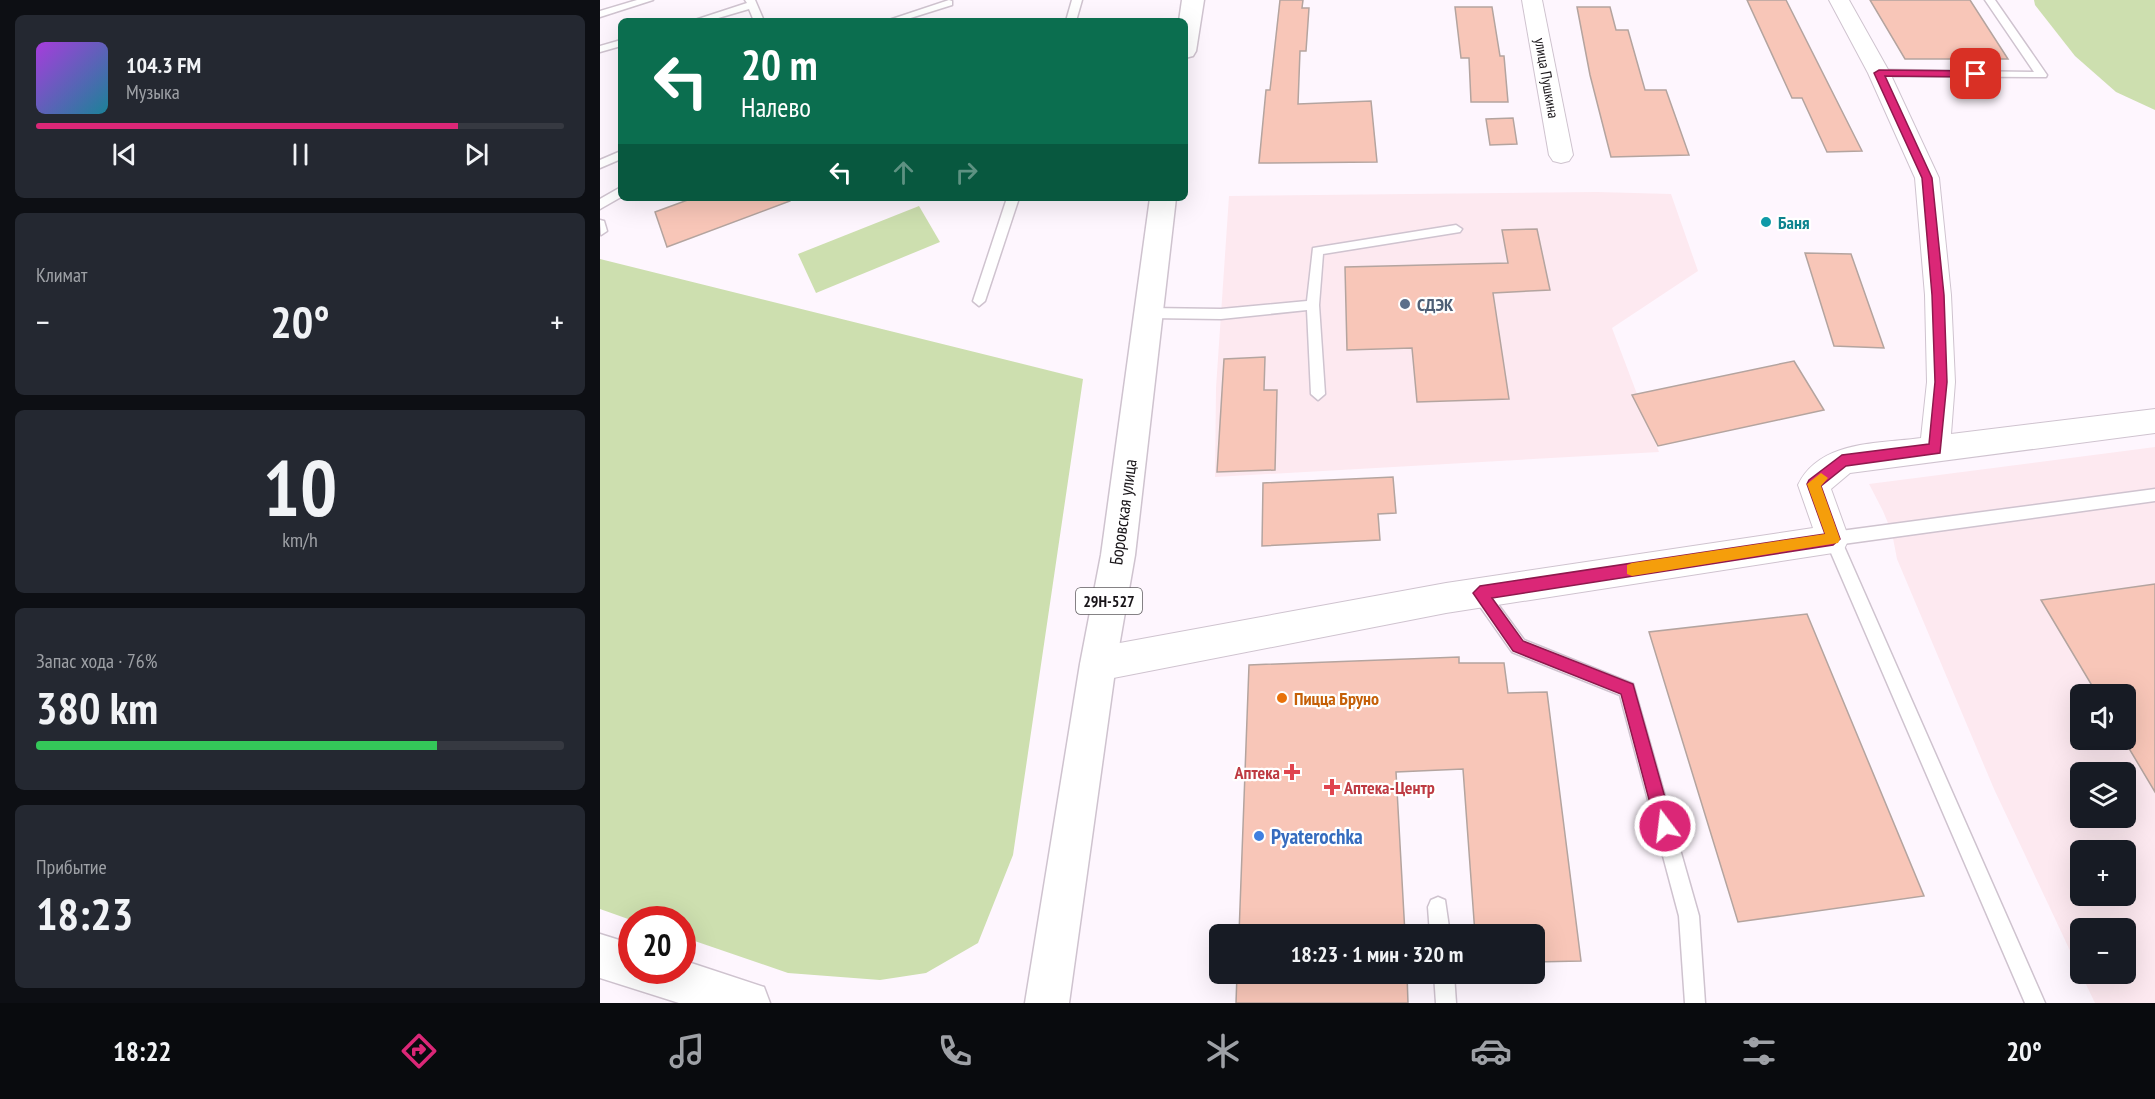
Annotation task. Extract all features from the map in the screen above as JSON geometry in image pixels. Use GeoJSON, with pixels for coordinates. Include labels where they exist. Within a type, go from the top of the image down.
{"type":"FeatureCollection","features":[{"type":"Feature","properties":{"kind":"main road"},"geometry":{"type":"LineString","coordinates":[[1188,32],[1193,0]]}},
{"type":"Feature","properties":{"kind":"main road","name":"Боровская улица"},"geometry":{"type":"LineString","coordinates":[[1047,1003],[1098,664],[1118,555],[1163,201]]}},
{"type":"Feature","properties":{"kind":"main road"},"geometry":{"type":"LineString","coordinates":[[600,956],[618,962]]}},
{"type":"Feature","properties":{"kind":"main road"},"geometry":{"type":"LineString","coordinates":[[689,984],[748,1003]]}},
{"type":"Feature","properties":{"kind":"street","name":"улица Пушкина"},"geometry":{"type":"LineString","coordinates":[[1532,0],[1561,155]]}},
{"type":"Feature","properties":{"kind":"street"},"geometry":{"type":"LineString","coordinates":[[1839,0],[1879,73],[1927,178],[1938,295],[1941,382],[1935,449]]}},
{"type":"Feature","properties":{"kind":"street"},"geometry":{"type":"LineString","coordinates":[[1098,664],[1480,593],[1833,539],[1814,484],[1842,461],[2155,421]]}},
{"type":"Feature","properties":{"kind":"lane"},"geometry":{"type":"LineString","coordinates":[[600,14],[648,0]]}},
{"type":"Feature","properties":{"kind":"lane"},"geometry":{"type":"LineString","coordinates":[[1072,18],[1077,0]]}},
{"type":"Feature","properties":{"kind":"lane"},"geometry":{"type":"LineString","coordinates":[[1879,73],[2042,75],[1990,0]]}},
{"type":"Feature","properties":{"kind":"lane"},"geometry":{"type":"LineString","coordinates":[[706,18],[751,2],[758,18]]}},
{"type":"Feature","properties":{"kind":"lane"},"geometry":{"type":"LineString","coordinates":[[901,18],[949,3]]}},
{"type":"Feature","properties":{"kind":"lane"},"geometry":{"type":"LineString","coordinates":[[600,49],[618,44]]}},
{"type":"Feature","properties":{"kind":"lane"},"geometry":{"type":"LineString","coordinates":[[600,164],[618,156]]}},
{"type":"Feature","properties":{"kind":"lane"},"geometry":{"type":"LineString","coordinates":[[600,205],[618,193]]}},
{"type":"Feature","properties":{"kind":"lane"},"geometry":{"type":"LineString","coordinates":[[980,301],[1012,201]]}},
{"type":"Feature","properties":{"kind":"lane"},"geometry":{"type":"LineString","coordinates":[[1318,394],[1313,305],[1317,250],[1456,229]]}},
{"type":"Feature","properties":{"kind":"lane"},"geometry":{"type":"LineString","coordinates":[[1150,313],[1221,314],[1313,305]]}},
{"type":"Feature","properties":{"kind":"lane"},"geometry":{"type":"LineString","coordinates":[[2035,1003],[1833,539],[2155,495]]}},
{"type":"Feature","properties":{"kind":"lane"},"geometry":{"type":"LineString","coordinates":[[1480,593],[1518,646],[1628,690],[1689,916],[1695,1003]]}},
{"type":"Feature","properties":{"kind":"lane"},"geometry":{"type":"LineString","coordinates":[[1438,907],[1439,924]]}},
{"type":"Feature","properties":{"kind":"lane"},"geometry":{"type":"LineString","coordinates":[[1445,984],[1446,1003]]}},
{"type":"Feature","properties":{"kind":"shaded area"},"geometry":{"type":"Polygon","coordinates":[[[1597,192],[1671,194],[1698,271],[1612,328],[1659,452],[1215,477],[1216,388],[1229,196],[1597,192]]]}},
{"type":"Feature","properties":{"kind":"shaded area"},"geometry":{"type":"Polygon","coordinates":[[[2155,447],[2155,1003],[2095,1003],[2086,984],[2136,984],[2136,918],[2070,918],[2070,951],[1994,789],[1897,559],[1892,533],[1869,484],[2155,447]]]}},
{"type":"Feature","properties":{"kind":"green space"},"geometry":{"type":"Polygon","coordinates":[[[2034,0],[2155,0],[2155,110],[2116,92],[2075,56],[2035,5],[2034,0]]]}},
{"type":"Feature","properties":{"kind":"green space"},"geometry":{"type":"Polygon","coordinates":[[[919,206],[940,242],[816,293],[798,254],[919,206]]]}},
{"type":"Feature","properties":{"kind":"green space"},"geometry":{"type":"Polygon","coordinates":[[[600,259],[1083,379],[1013,855],[978,943],[926,973],[880,980],[788,973],[696,941],[696,906],[618,906],[618,915],[600,909],[600,259]]]}},
{"type":"Feature","properties":{"kind":"building"},"geometry":{"type":"Polygon","coordinates":[[[1280,0],[1303,0],[1302,8],[1309,8],[1306,51],[1300,51],[1298,104],[1371,101],[1377,162],[1259,163],[1266,90],[1270,90],[1280,0]]]}},
{"type":"Feature","properties":{"kind":"building"},"geometry":{"type":"Polygon","coordinates":[[[1747,0],[1786,0],[1862,151],[1827,152],[1802,98],[1792,98],[1747,0]]]}},
{"type":"Feature","properties":{"kind":"building"},"geometry":{"type":"Polygon","coordinates":[[[1870,0],[1970,0],[2008,59],[1905,59],[1870,0]]]}},
{"type":"Feature","properties":{"kind":"building"},"geometry":{"type":"Polygon","coordinates":[[[1455,7],[1492,7],[1500,56],[1504,56],[1508,102],[1471,102],[1469,58],[1461,58],[1455,7]]]}},
{"type":"Feature","properties":{"kind":"building"},"geometry":{"type":"Polygon","coordinates":[[[1577,7],[1610,7],[1616,30],[1628,30],[1645,90],[1666,90],[1689,155],[1611,157],[1590,75],[1577,7]]]}},
{"type":"Feature","properties":{"kind":"building"},"geometry":{"type":"Polygon","coordinates":[[[1513,118],[1517,144],[1490,145],[1486,119],[1513,118]]]}},
{"type":"Feature","properties":{"kind":"building"},"geometry":{"type":"Polygon","coordinates":[[[685,201],[790,201],[667,247],[655,212],[685,201]]]}},
{"type":"Feature","properties":{"kind":"building"},"geometry":{"type":"Polygon","coordinates":[[[1537,229],[1550,290],[1493,293],[1509,399],[1417,402],[1412,348],[1347,350],[1345,267],[1508,263],[1502,230],[1537,229]]]}},
{"type":"Feature","properties":{"kind":"building"},"geometry":{"type":"Polygon","coordinates":[[[1805,253],[1851,254],[1884,348],[1834,346],[1805,253]]]}},
{"type":"Feature","properties":{"kind":"building"},"geometry":{"type":"Polygon","coordinates":[[[1265,357],[1264,390],[1277,390],[1275,470],[1217,472],[1224,359],[1265,357]]]}},
{"type":"Feature","properties":{"kind":"building"},"geometry":{"type":"Polygon","coordinates":[[[1794,361],[1824,410],[1658,446],[1632,395],[1794,361]]]}},
{"type":"Feature","properties":{"kind":"building"},"geometry":{"type":"Polygon","coordinates":[[[1393,477],[1396,513],[1378,514],[1380,540],[1262,546],[1263,483],[1393,477]]]}},
{"type":"Feature","properties":{"kind":"building"},"geometry":{"type":"Polygon","coordinates":[[[2155,584],[2155,792],[2130,750],[2136,750],[2136,684],[2091,684],[2041,600],[2155,584]]]}},
{"type":"Feature","properties":{"kind":"building"},"geometry":{"type":"Polygon","coordinates":[[[1807,614],[1924,896],[1738,922],[1649,632],[1807,614]]]}},
{"type":"Feature","properties":{"kind":"building"},"geometry":{"type":"Polygon","coordinates":[[[1459,657],[1459,663],[1504,663],[1508,693],[1547,692],[1581,961],[1545,962],[1545,924],[1474,924],[1463,769],[1396,772],[1404,924],[1239,924],[1249,665],[1459,657]]]}},
{"type":"Feature","properties":{"kind":"building"},"geometry":{"type":"Polygon","coordinates":[[[1237,984],[1407,984],[1408,1003],[1236,1003],[1237,984]]]}},
{"type":"Feature","properties":{"kind":"slow traffic"},"geometry":{"type":"LineString","coordinates":[[1632,570],[1833,539],[1814,484],[1821,478]]}},
{"type":"Feature","properties":{"kind":"place","name":"Баня"},"geometry":{"type":"Point","coordinates":[1766,222]}},
{"type":"Feature","properties":{"kind":"place","name":"СДЭК"},"geometry":{"type":"Point","coordinates":[1405,304]}},
{"type":"Feature","properties":{"kind":"place","name":"Пицца Бруно"},"geometry":{"type":"Point","coordinates":[1282,698]}},
{"type":"Feature","properties":{"kind":"place","name":"Аптека"},"geometry":{"type":"Point","coordinates":[1292,772]}},
{"type":"Feature","properties":{"kind":"place","name":"Аптека-Центр"},"geometry":{"type":"Point","coordinates":[1332,787]}},
{"type":"Feature","properties":{"kind":"place","name":"Pyaterochka"},"geometry":{"type":"Point","coordinates":[1259,836]}},
{"type":"Feature","properties":{"kind":"route"},"geometry":{"type":"LineString","coordinates":[[1665,826],[1628,690],[1518,646],[1480,593],[1833,539],[1814,484],[1842,461],[1935,449],[1941,382],[1938,295],[1927,178],[1879,73],[1976,74]]}}]}
